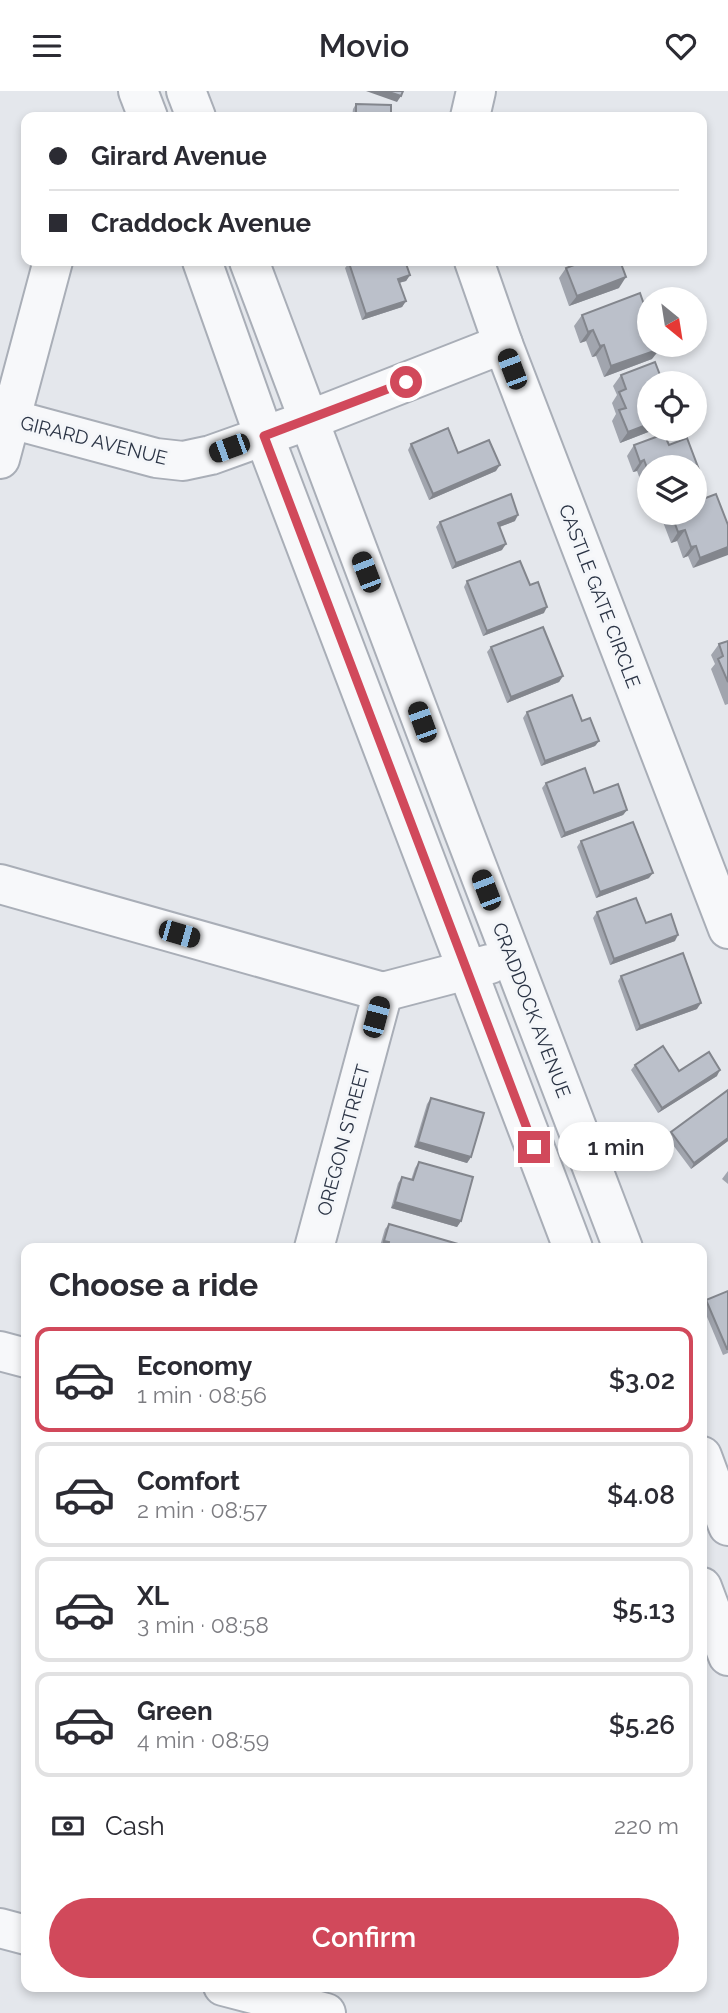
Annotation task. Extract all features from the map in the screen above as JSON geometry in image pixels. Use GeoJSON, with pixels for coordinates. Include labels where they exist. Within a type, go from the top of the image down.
{"type":"FeatureCollection","features":[{"type":"Feature","properties":{"kind":"street"},"geometry":{"type":"LineString","coordinates":[[138,91],[146,112]]}},
{"type":"Feature","properties":{"kind":"street"},"geometry":{"type":"LineString","coordinates":[[186,91],[194,112]]}},
{"type":"Feature","properties":{"kind":"street"},"geometry":{"type":"LineString","coordinates":[[471,112],[476,91]]}},
{"type":"Feature","properties":{"kind":"street"},"geometry":{"type":"LineString","coordinates":[[0,459],[6,418],[51,266]]}},
{"type":"Feature","properties":{"kind":"street"},"geometry":{"type":"LineString","coordinates":[[204,266],[264,436],[571,1243]]}},
{"type":"Feature","properties":{"kind":"street","name":"CRADDOCK AVENUE"},"geometry":{"type":"LineString","coordinates":[[252,266],[621,1243]]}},
{"type":"Feature","properties":{"kind":"street","name":"CASTLE GATE CIRCLE"},"geometry":{"type":"LineString","coordinates":[[476,266],[503,344],[728,929]]}},
{"type":"Feature","properties":{"kind":"street","name":"GIRARD AVENUE"},"geometry":{"type":"LineString","coordinates":[[6,418],[156,458],[183,461],[211,455],[309,420],[503,344]]}},
{"type":"Feature","properties":{"kind":"street"},"geometry":{"type":"LineString","coordinates":[[0,884],[383,992],[511,957]]}},
{"type":"Feature","properties":{"kind":"street","name":"OREGON STREET"},"geometry":{"type":"LineString","coordinates":[[315,1243],[383,992]]}},
{"type":"Feature","properties":{"kind":"street"},"geometry":{"type":"LineString","coordinates":[[0,1351],[21,1357]]}},
{"type":"Feature","properties":{"kind":"street"},"geometry":{"type":"LineString","coordinates":[[709,1457],[728,1526]]}},
{"type":"Feature","properties":{"kind":"street"},"geometry":{"type":"LineString","coordinates":[[707,1600],[728,1657]]}},
{"type":"Feature","properties":{"kind":"street"},"geometry":{"type":"LineString","coordinates":[[0,1928],[21,1934]]}},
{"type":"Feature","properties":{"kind":"street"},"geometry":{"type":"LineString","coordinates":[[246,1992],[326,2013]]}},
{"type":"Feature","properties":{"kind":"building"},"geometry":{"type":"Polygon","coordinates":[[[386,91],[403,91],[401,96],[386,91]]]}},
{"type":"Feature","properties":{"kind":"building"},"geometry":{"type":"Polygon","coordinates":[[[356,104],[391,105],[391,112],[356,112],[356,104]]]}},
{"type":"Feature","properties":{"kind":"building"},"geometry":{"type":"Polygon","coordinates":[[[350,266],[407,266],[410,275],[398,279],[406,301],[366,314],[350,266]]]}},
{"type":"Feature","properties":{"kind":"building"},"geometry":{"type":"Polygon","coordinates":[[[622,266],[626,277],[577,296],[566,268],[622,266]]]}},
{"type":"Feature","properties":{"kind":"building"},"geometry":{"type":"Polygon","coordinates":[[[637,294],[637,357],[611,366],[604,345],[600,346],[593,330],[588,332],[582,315],[637,294]]]}},
{"type":"Feature","properties":{"kind":"building"},"geometry":{"type":"Polygon","coordinates":[[[655,362],[658,371],[637,371],[637,429],[628,432],[619,410],[626,408],[619,392],[626,389],[621,375],[655,362]]]}},
{"type":"Feature","properties":{"kind":"building"},"geometry":{"type":"Polygon","coordinates":[[[448,428],[458,453],[489,440],[500,465],[433,494],[411,444],[448,428]]]}},
{"type":"Feature","properties":{"kind":"building"},"geometry":{"type":"Polygon","coordinates":[[[645,441],[667,441],[669,445],[688,441],[693,455],[638,455],[634,445],[645,441]]]}},
{"type":"Feature","properties":{"kind":"building"},"geometry":{"type":"Polygon","coordinates":[[[511,494],[518,515],[498,523],[506,544],[456,563],[440,522],[511,494]]]}},
{"type":"Feature","properties":{"kind":"building"},"geometry":{"type":"Polygon","coordinates":[[[716,494],[728,525],[728,547],[700,558],[696,546],[691,547],[685,530],[678,532],[675,525],[707,525],[707,497],[716,494]]]}},
{"type":"Feature","properties":{"kind":"building"},"geometry":{"type":"Polygon","coordinates":[[[520,561],[530,585],[538,582],[547,607],[487,631],[467,581],[520,561]]]}},
{"type":"Feature","properties":{"kind":"building"},"geometry":{"type":"Polygon","coordinates":[[[543,627],[563,676],[511,697],[491,647],[543,627]]]}},
{"type":"Feature","properties":{"kind":"building"},"geometry":{"type":"Polygon","coordinates":[[[728,641],[728,682],[718,659],[723,656],[719,644],[728,641]]]}},
{"type":"Feature","properties":{"kind":"building"},"geometry":{"type":"Polygon","coordinates":[[[572,695],[582,721],[590,718],[599,741],[545,761],[527,712],[572,695]]]}},
{"type":"Feature","properties":{"kind":"building"},"geometry":{"type":"Polygon","coordinates":[[[585,768],[594,793],[618,784],[627,810],[565,833],[546,783],[585,768]]]}},
{"type":"Feature","properties":{"kind":"building"},"geometry":{"type":"Polygon","coordinates":[[[633,822],[653,873],[600,892],[581,841],[633,822]]]}},
{"type":"Feature","properties":{"kind":"building"},"geometry":{"type":"Polygon","coordinates":[[[636,898],[646,923],[671,914],[678,935],[614,959],[597,912],[636,898]]]}},
{"type":"Feature","properties":{"kind":"building"},"geometry":{"type":"Polygon","coordinates":[[[683,953],[701,1003],[640,1026],[621,976],[683,953]]]}},
{"type":"Feature","properties":{"kind":"building"},"geometry":{"type":"Polygon","coordinates":[[[663,1046],[679,1071],[709,1052],[720,1070],[662,1108],[635,1065],[663,1046]]]}},
{"type":"Feature","properties":{"kind":"building"},"geometry":{"type":"Polygon","coordinates":[[[728,1090],[728,1138],[694,1163],[671,1132],[728,1090]]]}},
{"type":"Feature","properties":{"kind":"building"},"geometry":{"type":"Polygon","coordinates":[[[431,1098],[484,1113],[471,1157],[418,1142],[431,1098]]]}},
{"type":"Feature","properties":{"kind":"building"},"geometry":{"type":"Polygon","coordinates":[[[419,1162],[473,1177],[461,1221],[395,1202],[402,1177],[413,1180],[419,1162]]]}},
{"type":"Feature","properties":{"kind":"building"},"geometry":{"type":"Polygon","coordinates":[[[389,1224],[455,1243],[389,1243],[384,1241],[389,1224]]]}},
{"type":"Feature","properties":{"kind":"building"},"geometry":{"type":"Polygon","coordinates":[[[728,1291],[728,1349],[707,1302],[707,1300],[728,1291]]]}},
{"type":"Feature","properties":{"kind":"route"},"geometry":{"type":"LineString","coordinates":[[406,382],[264,436],[534,1147]]}}]}
